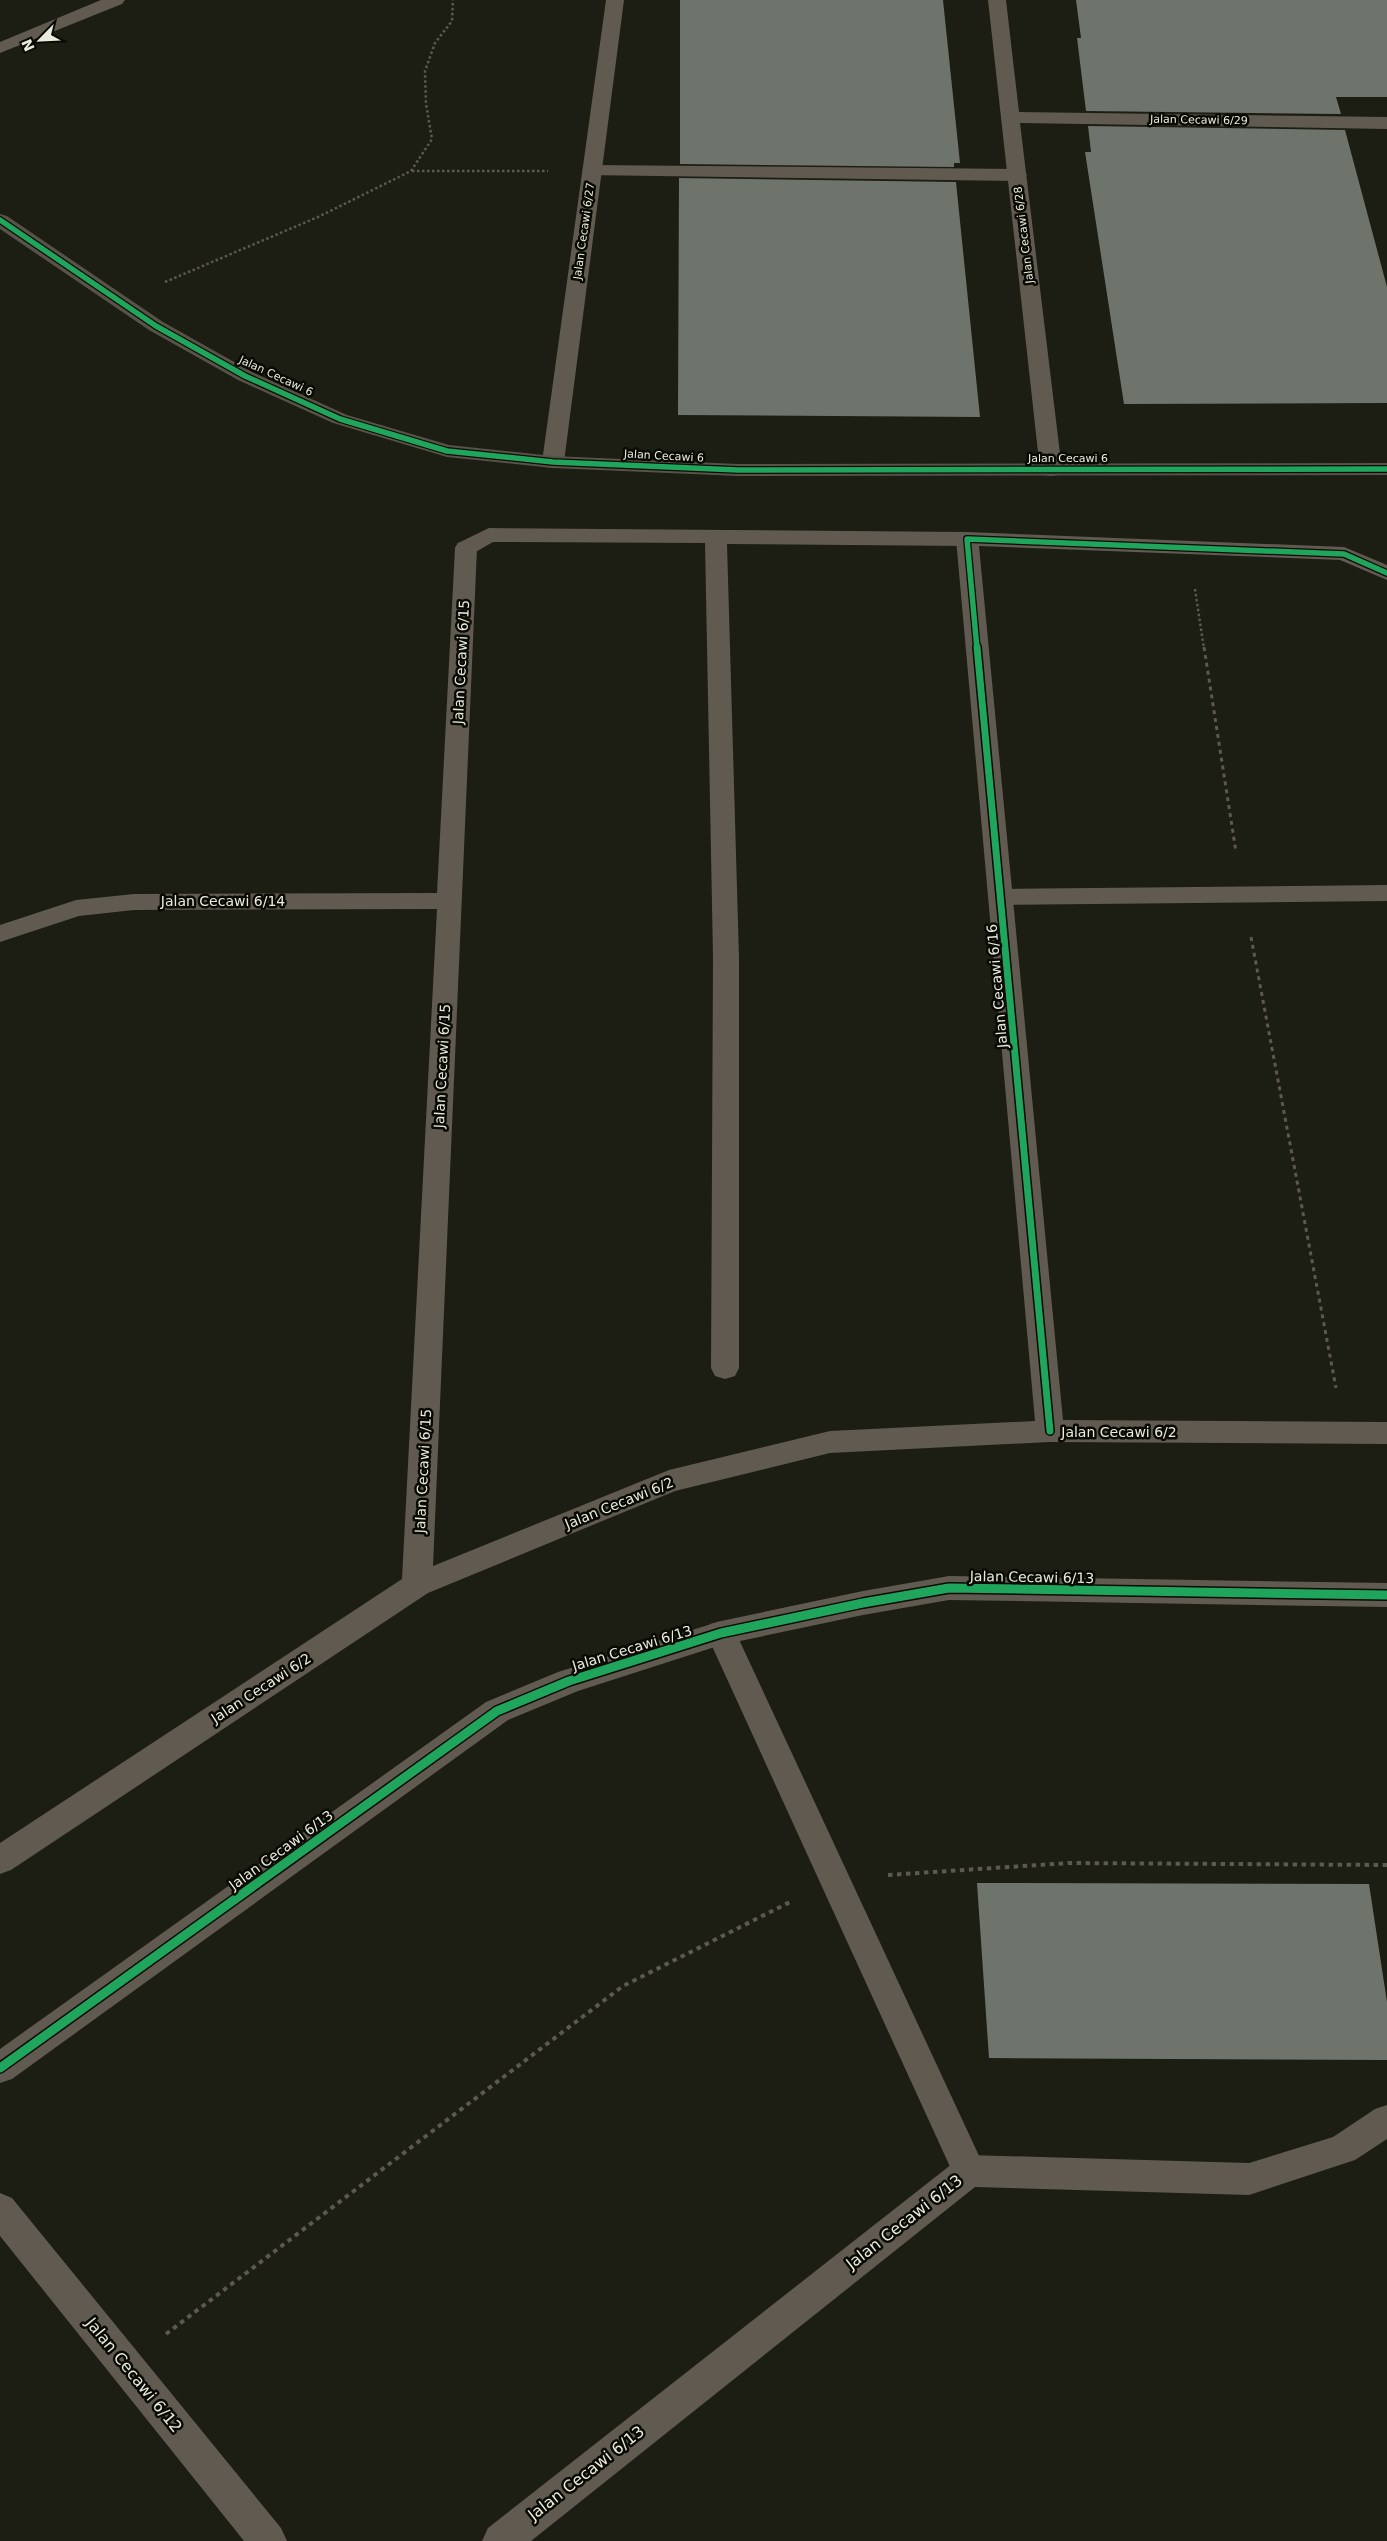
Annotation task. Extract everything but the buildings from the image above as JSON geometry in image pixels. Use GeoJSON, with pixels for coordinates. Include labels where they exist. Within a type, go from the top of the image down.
{"type":"FeatureCollection","features":[{"type":"Feature","properties":{"kind":"street"},"geometry":{"type":"LineString","coordinates":[[0,48],[116,0]]}},
{"type":"Feature","properties":{"kind":"street","name":"Jalan Cecawi 6/27"},"geometry":{"type":"LineString","coordinates":[[553,462],[615,0]]}},
{"type":"Feature","properties":{"kind":"street","name":"Jalan Cecawi 6/28"},"geometry":{"type":"LineString","coordinates":[[998,0],[1051,470]]}},
{"type":"Feature","properties":{"kind":"street","name":"Jalan Cecawi 6/29"},"geometry":{"type":"LineString","coordinates":[[1011,117],[1387,123]]}},
{"type":"Feature","properties":{"kind":"street"},"geometry":{"type":"LineString","coordinates":[[592,171],[1017,175]]}},
{"type":"Feature","properties":{"kind":"street","name":"Jalan Cecawi 6"},"geometry":{"type":"LineString","coordinates":[[0,220],[156,326],[245,376],[340,419],[447,451],[553,462],[738,470],[1387,469]]}},
{"type":"Feature","properties":{"kind":"street"},"geometry":{"type":"LineString","coordinates":[[1313,469],[1387,479]]}},
{"type":"Feature","properties":{"kind":"street","name":"Jalan Cecawi 6/15"},"geometry":{"type":"LineString","coordinates":[[417,1585],[466,548],[489,535],[716,537]]}},
{"type":"Feature","properties":{"kind":"street"},"geometry":{"type":"LineString","coordinates":[[725,1368],[726,957],[716,537],[967,539],[1344,554],[1387,573]]}},
{"type":"Feature","properties":{"kind":"street","name":"Jalan Cecawi 6/16"},"geometry":{"type":"LineString","coordinates":[[967,539],[1050,1431]]}},
{"type":"Feature","properties":{"kind":"street"},"geometry":{"type":"LineString","coordinates":[[1001,896],[1387,892]]}},
{"type":"Feature","properties":{"kind":"street","name":"Jalan Cecawi 6/14"},"geometry":{"type":"LineString","coordinates":[[0,934],[76,908],[134,902],[450,901]]}},
{"type":"Feature","properties":{"kind":"street","name":"Jalan Cecawi 6/2"},"geometry":{"type":"LineString","coordinates":[[0,1860],[417,1585],[669,1481],[830,1442],[1050,1431],[1387,1433]]}},
{"type":"Feature","properties":{"kind":"street","name":"Jalan Cecawi 6/13"},"geometry":{"type":"LineString","coordinates":[[0,2068],[496,1711],[569,1680],[721,1633],[863,1603],[949,1588],[1387,1595]]}},
{"type":"Feature","properties":{"kind":"street"},"geometry":{"type":"LineString","coordinates":[[721,1633],[969,2171]]}},
{"type":"Feature","properties":{"kind":"street","name":"Jalan Cecawi 6/13"},"geometry":{"type":"LineString","coordinates":[[500,2541],[969,2171],[1249,2178],[1343,2149],[1387,2120]]}},
{"type":"Feature","properties":{"kind":"street","name":"Jalan Cecawi 6/12"},"geometry":{"type":"LineString","coordinates":[[0,2209],[268,2541]]}},
{"type":"Feature","properties":{"kind":"path"},"geometry":{"type":"LineString","coordinates":[[411,170],[432,139],[426,104],[425,71],[435,43],[452,21],[453,0]]}},
{"type":"Feature","properties":{"kind":"path"},"geometry":{"type":"LineString","coordinates":[[120,302],[318,217],[411,170],[592,171]]}},
{"type":"Feature","properties":{"kind":"path"},"geometry":{"type":"LineString","coordinates":[[1188,548],[1243,894],[1344,1433]]}},
{"type":"Feature","properties":{"kind":"path"},"geometry":{"type":"LineString","coordinates":[[126,2365],[623,1986],[834,1879],[1069,1863],[1387,1865]]}},
{"type":"Feature","properties":{"kind":"cycle path"},"geometry":{"type":"LineString","coordinates":[[0,220],[156,326],[245,376],[340,419],[447,451],[553,462],[738,470],[1387,469]]}},
{"type":"Feature","properties":{"kind":"cycle path"},"geometry":{"type":"LineString","coordinates":[[1050,1431],[967,539],[1344,554],[1387,573]]}},
{"type":"Feature","properties":{"kind":"cycle path"},"geometry":{"type":"LineString","coordinates":[[0,2068],[497,1711],[569,1681],[721,1633],[863,1603],[949,1588],[1387,1595]]}}]}
